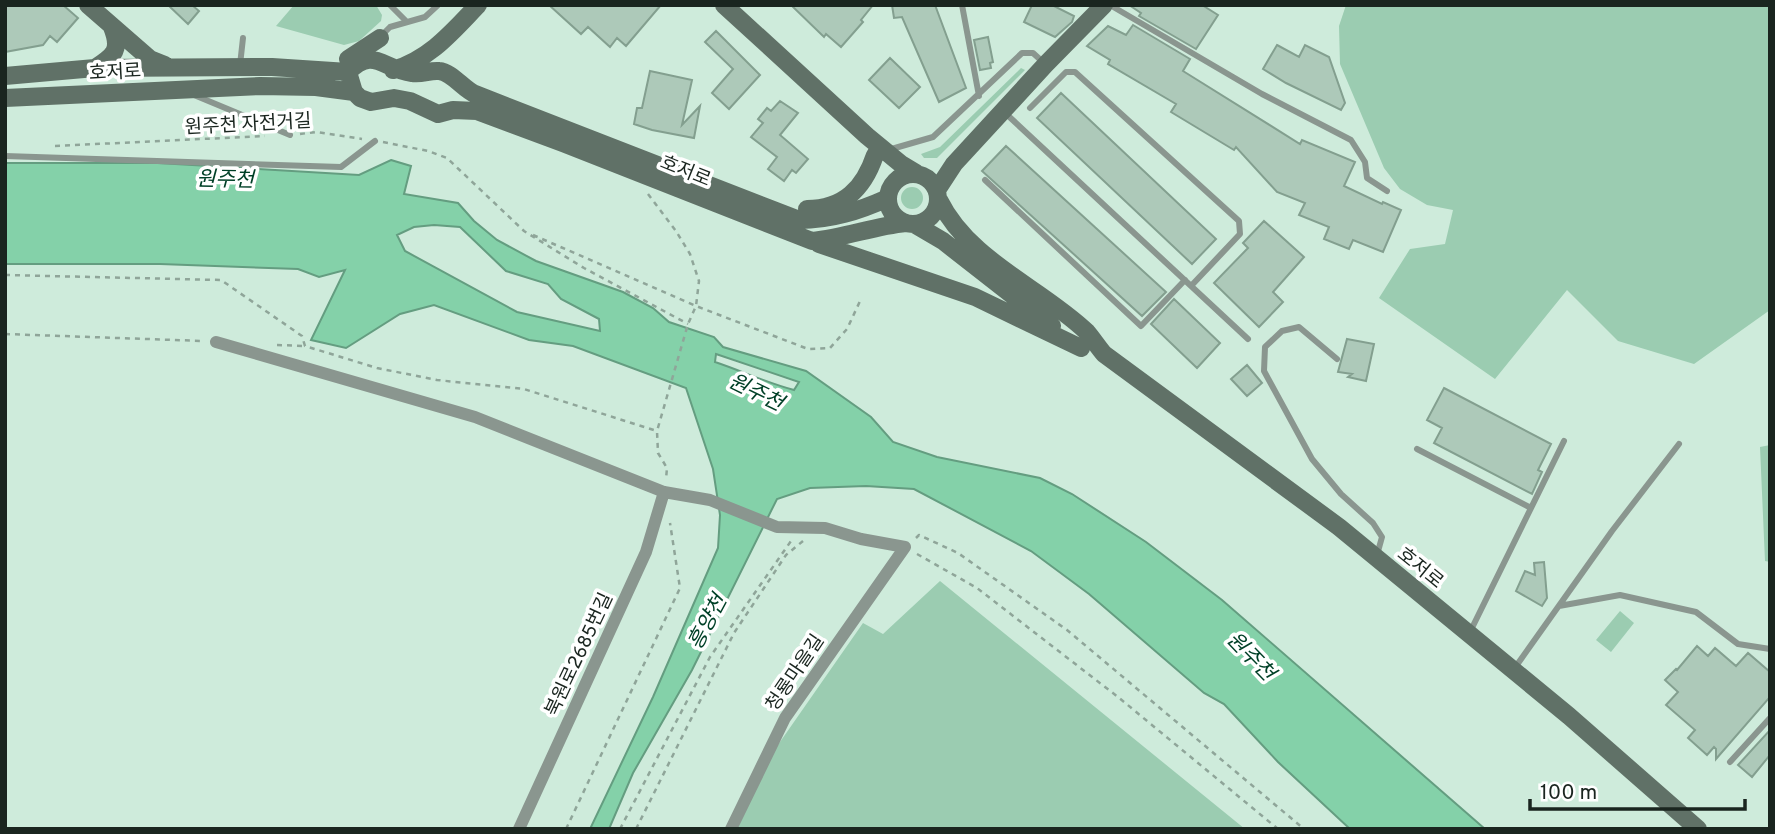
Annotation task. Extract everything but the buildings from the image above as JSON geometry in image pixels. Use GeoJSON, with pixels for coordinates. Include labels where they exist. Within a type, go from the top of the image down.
{"type":"FeatureCollection","features":[{"type":"Feature","properties":{"kind":"street"},"geometry":{"type":"LineString","coordinates":[[88,5],[150,59],[170,67]]}},
{"type":"Feature","properties":{"kind":"street"},"geometry":{"type":"LineString","coordinates":[[393,70],[421,58],[440,45],[478,5]]}},
{"type":"Feature","properties":{"kind":"street"},"geometry":{"type":"LineString","coordinates":[[724,5],[867,136],[880,153],[920,174],[938,195],[953,223],[971,243],[1088,333],[1104,354]]}},
{"type":"Feature","properties":{"kind":"street"},"geometry":{"type":"LineString","coordinates":[[750,201],[799,220],[811,220],[849,214],[889,194],[899,178],[939,174],[954,164],[1104,5]]}},
{"type":"Feature","properties":{"kind":"street"},"geometry":{"type":"LineString","coordinates":[[95,68],[115,52],[117,41],[112,27]]}},
{"type":"Feature","properties":{"kind":"street"},"geometry":{"type":"LineString","coordinates":[[370,60],[380,38]]}},
{"type":"Feature","properties":{"kind":"street"},"geometry":{"type":"LineString","coordinates":[[321,71],[356,55],[380,38]]}},
{"type":"Feature","properties":{"kind":"street"},"geometry":{"type":"LineString","coordinates":[[354,92],[348,72],[357,63],[370,60],[393,70],[416,74],[439,71],[436,55],[440,45]]}},
{"type":"Feature","properties":{"kind":"street","name":"호저로"},"geometry":{"type":"LineString","coordinates":[[5,76],[95,68],[170,67],[272,67],[348,72]]}},
{"type":"Feature","properties":{"kind":"street"},"geometry":{"type":"LineString","coordinates":[[130,91],[131,68]]}},
{"type":"Feature","properties":{"kind":"street","name":"호저로"},"geometry":{"type":"LineString","coordinates":[[439,71],[463,88],[750,201]]}},
{"type":"Feature","properties":{"kind":"street","name":"호저로"},"geometry":{"type":"LineString","coordinates":[[5,98],[260,86],[316,87],[354,92],[360,99],[371,102],[394,98],[410,101],[434,114],[453,110],[477,111],[812,241],[975,297],[1081,348]]}},
{"type":"Feature","properties":{"kind":"street"},"geometry":{"type":"LineString","coordinates":[[453,110],[462,100],[463,88]]}},
{"type":"Feature","properties":{"kind":"street"},"geometry":{"type":"LineString","coordinates":[[750,201],[791,209],[818,209],[841,202],[857,190],[869,175],[880,153]]}},
{"type":"Feature","properties":{"kind":"street"},"geometry":{"type":"LineString","coordinates":[[880,153],[893,213],[943,241],[1081,348],[1104,354]]}},
{"type":"Feature","properties":{"kind":"street"},"geometry":{"type":"LineString","coordinates":[[812,241],[929,219],[937,207],[938,195],[954,164]]}},
{"type":"Feature","properties":{"kind":"street"},"geometry":{"type":"LineString","coordinates":[[216,342],[475,418],[664,492],[710,500],[777,527],[819,528],[905,548]]}},
{"type":"Feature","properties":{"kind":"street","name":"호저로"},"geometry":{"type":"LineString","coordinates":[[1104,354],[1339,527],[1513,670],[1698,829]]}},
{"type":"Feature","properties":{"kind":"street","name":"북원로2685번길"},"geometry":{"type":"LineString","coordinates":[[519,829],[646,552],[664,492]]}},
{"type":"Feature","properties":{"kind":"street","name":"청룡마을길"},"geometry":{"type":"LineString","coordinates":[[731,829],[785,718],[905,548]]}},
{"type":"Feature","properties":{"kind":"lane"},"geometry":{"type":"LineString","coordinates":[[390,5],[407,22]]}},
{"type":"Feature","properties":{"kind":"lane"},"geometry":{"type":"LineString","coordinates":[[380,38],[390,27],[425,18],[438,5]]}},
{"type":"Feature","properties":{"kind":"lane"},"geometry":{"type":"LineString","coordinates":[[962,5],[979,96]]}},
{"type":"Feature","properties":{"kind":"lane"},"geometry":{"type":"LineString","coordinates":[[1110,5],[1262,94],[1350,140],[1365,162],[1367,178],[1387,191]]}},
{"type":"Feature","properties":{"kind":"lane"},"geometry":{"type":"LineString","coordinates":[[240,67],[243,38]]}},
{"type":"Feature","properties":{"kind":"lane"},"geometry":{"type":"LineString","coordinates":[[880,153],[933,137],[1022,53],[1033,53],[1046,64]]}},
{"type":"Feature","properties":{"kind":"lane"},"geometry":{"type":"LineString","coordinates":[[1030,108],[1066,72],[1075,72],[1239,221],[1240,234],[1191,286]]}},
{"type":"Feature","properties":{"kind":"lane"},"geometry":{"type":"LineString","coordinates":[[179,89],[290,135]]}},
{"type":"Feature","properties":{"kind":"lane"},"geometry":{"type":"LineString","coordinates":[[1003,111],[1248,339]]}},
{"type":"Feature","properties":{"kind":"lane"},"geometry":{"type":"LineString","coordinates":[[5,156],[341,167],[375,141]]}},
{"type":"Feature","properties":{"kind":"lane"},"geometry":{"type":"LineString","coordinates":[[985,180],[1141,326],[1185,280]]}},
{"type":"Feature","properties":{"kind":"lane"},"geometry":{"type":"LineString","coordinates":[[1337,359],[1299,327],[1282,331],[1265,347],[1264,371],[1312,459],[1341,494],[1373,523],[1382,537],[1376,558]]}},
{"type":"Feature","properties":{"kind":"lane"},"geometry":{"type":"LineString","coordinates":[[1469,634],[1564,441]]}},
{"type":"Feature","properties":{"kind":"lane"},"geometry":{"type":"LineString","coordinates":[[1513,670],[1612,530],[1679,444]]}},
{"type":"Feature","properties":{"kind":"lane"},"geometry":{"type":"LineString","coordinates":[[1417,449],[1531,508]]}},
{"type":"Feature","properties":{"kind":"lane"},"geometry":{"type":"LineString","coordinates":[[1558,606],[1619,595],[1696,612],[1738,645],[1770,649]]}},
{"type":"Feature","properties":{"kind":"lane"},"geometry":{"type":"LineString","coordinates":[[1730,762],[1770,718]]}},
{"type":"Feature","properties":{"kind":"path","name":"원주천 자전거길"},"geometry":{"type":"LineString","coordinates":[[46,147],[316,132],[428,151],[447,158],[524,231],[584,268],[688,324]]}},
{"type":"Feature","properties":{"kind":"path"},"geometry":{"type":"LineString","coordinates":[[637,173],[650,201],[676,231],[690,254],[699,281],[696,306],[688,324],[657,431],[658,453],[667,468],[664,492]]}},
{"type":"Feature","properties":{"kind":"path"},"geometry":{"type":"LineString","coordinates":[[524,231],[696,306],[808,349],[830,348],[847,328],[861,299]]}},
{"type":"Feature","properties":{"kind":"path"},"geometry":{"type":"LineString","coordinates":[[5,275],[222,280],[302,336],[305,346]]}},
{"type":"Feature","properties":{"kind":"path"},"geometry":{"type":"LineString","coordinates":[[5,334],[216,342]]}},
{"type":"Feature","properties":{"kind":"path"},"geometry":{"type":"LineString","coordinates":[[270,344],[305,346],[377,368],[425,377],[524,389],[657,431]]}},
{"type":"Feature","properties":{"kind":"path"},"geometry":{"type":"LineString","coordinates":[[566,829],[680,587],[669,519]]}},
{"type":"Feature","properties":{"kind":"path"},"geometry":{"type":"LineString","coordinates":[[636,829],[734,633],[786,555],[819,528]]}},
{"type":"Feature","properties":{"kind":"path"},"geometry":{"type":"LineString","coordinates":[[1278,829],[1118,696],[977,588],[905,548],[919,535],[958,553],[1056,623],[1304,829]]}},
{"type":"Feature","properties":{"kind":"path"},"geometry":{"type":"LineString","coordinates":[[620,829],[710,657],[792,540]]}},
{"type":"Feature","properties":{"kind":"shaded area"},"geometry":{"type":"Polygon","coordinates":[[[294,5],[376,5],[382,15],[381,21],[359,41],[344,45],[276,26],[294,5]]]}},
{"type":"Feature","properties":{"kind":"shaded area"},"geometry":{"type":"Polygon","coordinates":[[[1346,5],[1770,5],[1770,310],[1694,364],[1618,341],[1567,290],[1495,379],[1379,298],[1410,249],[1445,244],[1453,210],[1427,205],[1400,189],[1384,168],[1340,64],[1339,26],[1346,5]]]}},
{"type":"Feature","properties":{"kind":"shaded area"},"geometry":{"type":"Polygon","coordinates":[[[1021,68],[1025,70],[937,158],[924,158],[921,154],[940,147],[1021,68]]]}},
{"type":"Feature","properties":{"kind":"shaded area"},"geometry":{"type":"Polygon","coordinates":[[[912,187],[920,190],[923,198],[920,206],[912,209],[904,206],[901,198],[904,190],[912,187]]]}},
{"type":"Feature","properties":{"kind":"shaded area"},"geometry":{"type":"Polygon","coordinates":[[[1770,445],[1770,562],[1765,561],[1760,447],[1770,445]]]}},
{"type":"Feature","properties":{"kind":"shaded area"},"geometry":{"type":"Polygon","coordinates":[[[940,581],[1245,829],[737,829],[773,752],[863,623],[883,634],[940,581]]]}},
{"type":"Feature","properties":{"kind":"shaded area"},"geometry":{"type":"Polygon","coordinates":[[[1620,611],[1634,623],[1611,652],[1596,640],[1620,611]]]}},
{"type":"Feature","properties":{"kind":"water"},"geometry":{"type":"Polygon","coordinates":[[[391,160],[411,166],[404,194],[458,203],[497,240],[536,261],[623,292],[653,308],[669,322],[714,337],[723,347],[806,371],[871,417],[893,442],[937,457],[1040,478],[1072,494],[1146,542],[1222,600],[1485,829],[1350,829],[1278,762],[1224,704],[1204,693],[1089,594],[1031,551],[914,489],[866,486],[810,488],[777,499],[692,670],[633,773],[609,829],[590,829],[653,697],[718,548],[720,515],[713,469],[686,388],[573,346],[529,340],[434,305],[400,314],[346,348],[311,340],[345,270],[319,277],[298,269],[160,264],[5,264],[5,163],[158,163],[359,175],[391,160]],[[414,227],[397,235],[405,251],[517,312],[600,331],[599,319],[561,299],[548,284],[506,271],[460,227],[414,227]],[[716,354],[715,362],[774,384],[794,390],[799,382],[716,354]]]}},
{"type":"Feature","properties":{"kind":"water label","name":"원주천"},"geometry":{"type":"Point","coordinates":[225,179]}},
{"type":"Feature","properties":{"kind":"water label","name":"원주천"},"geometry":{"type":"Point","coordinates":[756,392]}},
{"type":"Feature","properties":{"kind":"water label","name":"흥양천"},"geometry":{"type":"Point","coordinates":[707,622]}},
{"type":"Feature","properties":{"kind":"water label","name":"원주천"},"geometry":{"type":"Point","coordinates":[1251,656]}}]}
